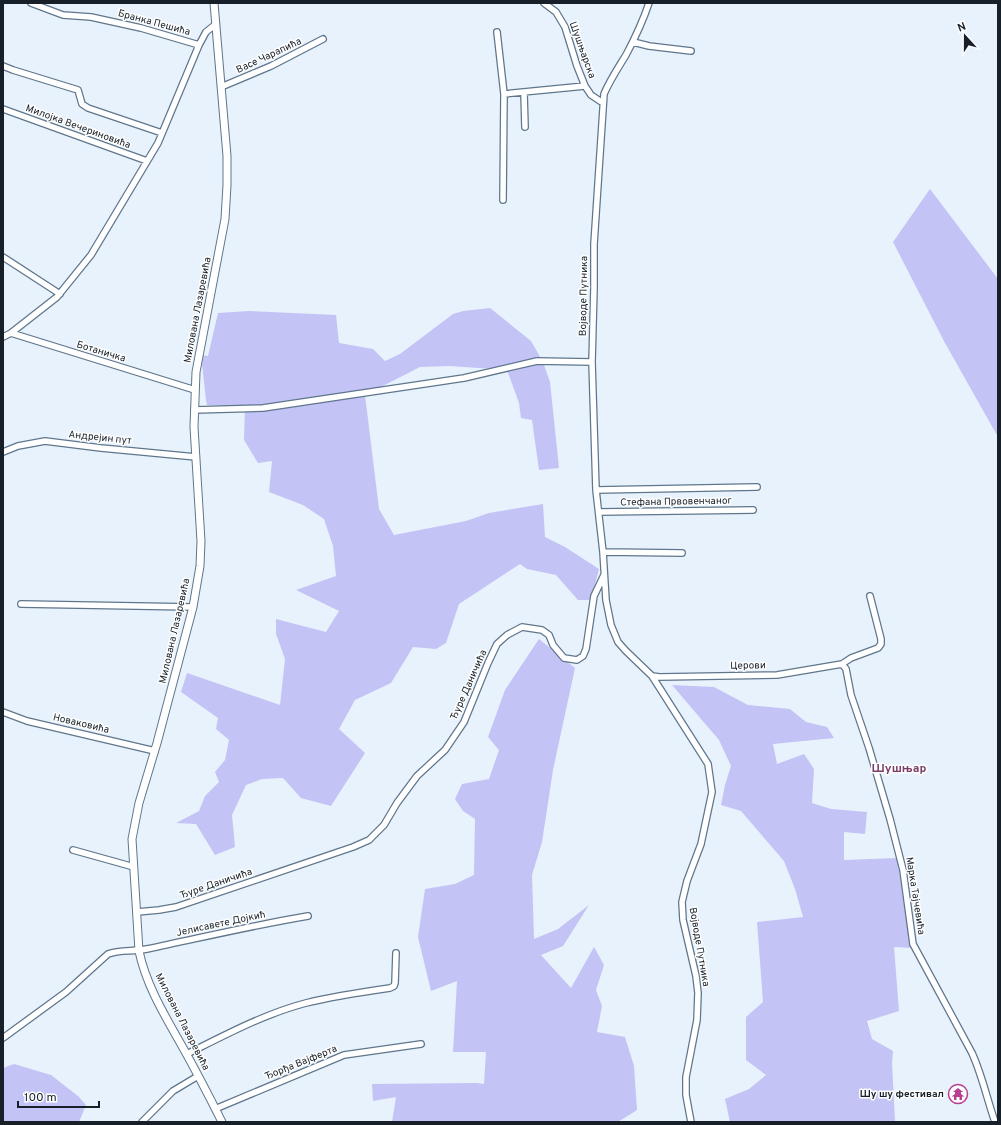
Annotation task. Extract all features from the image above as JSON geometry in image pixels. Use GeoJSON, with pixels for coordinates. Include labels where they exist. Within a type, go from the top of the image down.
{"type":"FeatureCollection","features":[{"type":"Feature","properties":{"kind":"street","name":"Бранка Пешића"},"geometry":{"type":"LineString","coordinates":[[31,3],[63,15],[92,16],[141,28],[199,45],[206,32],[216,24]]}},
{"type":"Feature","properties":{"kind":"street","name":"Милована Лазаревића"},"geometry":{"type":"LineString","coordinates":[[214,3],[228,156],[225,219],[199,354],[195,390],[194,410],[201,551],[200,566],[193,607],[155,751],[139,803],[132,839],[132,849],[141,963],[161,1007],[222,1122]]}},
{"type":"Feature","properties":{"kind":"street","name":"Шушњарска"},"geometry":{"type":"LineString","coordinates":[[544,3],[556,12],[565,27],[585,86],[591,95],[603,103]]}},
{"type":"Feature","properties":{"kind":"street","name":"Војводе Путника"},"geometry":{"type":"LineString","coordinates":[[649,3],[633,42],[610,80],[604,94],[603,103],[594,244],[592,362],[596,490],[603,552],[606,600],[611,625],[618,642],[652,676],[704,755],[708,764],[711,780],[712,792],[701,844],[687,881],[682,902],[683,920],[696,976],[698,993],[697,1020],[686,1077],[686,1095],[691,1122]]}},
{"type":"Feature","properties":{"kind":"street"},"geometry":{"type":"LineString","coordinates":[[497,32],[504,94],[503,200]]}},
{"type":"Feature","properties":{"kind":"street","name":"Васе Чарапића"},"geometry":{"type":"LineString","coordinates":[[221,87],[270,66],[323,39]]}},
{"type":"Feature","properties":{"kind":"street"},"geometry":{"type":"LineString","coordinates":[[633,42],[649,46],[691,51]]}},
{"type":"Feature","properties":{"kind":"street"},"geometry":{"type":"LineString","coordinates":[[3,337],[11,333],[60,294],[91,255],[162,133],[199,45]]}},
{"type":"Feature","properties":{"kind":"street"},"geometry":{"type":"LineString","coordinates":[[3,66],[78,90],[82,104],[88,108],[162,133]]}},
{"type":"Feature","properties":{"kind":"street"},"geometry":{"type":"LineString","coordinates":[[504,94],[585,86]]}},
{"type":"Feature","properties":{"kind":"street"},"geometry":{"type":"LineString","coordinates":[[524,92],[525,127]]}},
{"type":"Feature","properties":{"kind":"street","name":"Милојка Вечериновића"},"geometry":{"type":"LineString","coordinates":[[3,109],[147,161]]}},
{"type":"Feature","properties":{"kind":"street"},"geometry":{"type":"LineString","coordinates":[[3,257],[60,294]]}},
{"type":"Feature","properties":{"kind":"street","name":"Ботаничка"},"geometry":{"type":"LineString","coordinates":[[11,333],[195,390]]}},
{"type":"Feature","properties":{"kind":"street"},"geometry":{"type":"LineString","coordinates":[[194,410],[263,408],[464,378],[537,361],[592,362]]}},
{"type":"Feature","properties":{"kind":"street","name":"Андрејин пут"},"geometry":{"type":"LineString","coordinates":[[3,452],[18,446],[45,440],[100,448],[196,457]]}},
{"type":"Feature","properties":{"kind":"street"},"geometry":{"type":"LineString","coordinates":[[596,490],[756,487]]}},
{"type":"Feature","properties":{"kind":"street","name":"Стефана Првовенчаног"},"geometry":{"type":"LineString","coordinates":[[599,512],[753,510]]}},
{"type":"Feature","properties":{"kind":"street"},"geometry":{"type":"LineString","coordinates":[[603,552],[682,553]]}},
{"type":"Feature","properties":{"kind":"street","name":"Ђуре Даничића"},"geometry":{"type":"LineString","coordinates":[[137,912],[176,907],[369,840],[384,825],[397,803],[417,776],[445,750],[464,722],[497,644],[506,635],[522,628],[542,630],[549,635],[553,646],[564,658],[577,660],[583,656],[586,649],[594,596],[604,574]]}},
{"type":"Feature","properties":{"kind":"street","name":"Церови"},"geometry":{"type":"LineString","coordinates":[[652,676],[777,675],[842,664],[851,658],[876,650],[881,644],[870,596]]}},
{"type":"Feature","properties":{"kind":"street"},"geometry":{"type":"LineString","coordinates":[[21,604],[193,607]]}},
{"type":"Feature","properties":{"kind":"street","name":"Марка Тајчевића"},"geometry":{"type":"LineString","coordinates":[[842,664],[846,669],[851,695],[890,818],[903,870],[913,944],[972,1053],[977,1064],[995,1122]]}},
{"type":"Feature","properties":{"kind":"street","name":"Новаковића"},"geometry":{"type":"LineString","coordinates":[[3,712],[28,721],[155,751]]}},
{"type":"Feature","properties":{"kind":"street"},"geometry":{"type":"LineString","coordinates":[[73,850],[134,867]]}},
{"type":"Feature","properties":{"kind":"street","name":"Јелисавете Дојкић"},"geometry":{"type":"LineString","coordinates":[[3,1038],[66,992],[108,954],[115,951],[139,951],[276,921],[308,916]]}},
{"type":"Feature","properties":{"kind":"street"},"geometry":{"type":"LineString","coordinates":[[187,1054],[256,1021],[304,1003],[348,993],[390,988],[394,986],[395,983],[396,953]]}},
{"type":"Feature","properties":{"kind":"street","name":"Ђорђа Вајферта"},"geometry":{"type":"LineString","coordinates":[[215,1108],[344,1055],[421,1044]]}},
{"type":"Feature","properties":{"kind":"street"},"geometry":{"type":"LineString","coordinates":[[142,1122],[173,1091],[198,1076]]}},
{"type":"Feature","properties":{"kind":"shaded area"},"geometry":{"type":"Polygon","coordinates":[[[930,189],[998,279],[998,437],[945,343],[893,242],[930,189]]]}},
{"type":"Feature","properties":{"kind":"shaded area"},"geometry":{"type":"Polygon","coordinates":[[[490,308],[531,341],[543,362],[550,382],[559,468],[539,470],[532,420],[521,418],[519,403],[507,370],[450,366],[420,367],[365,395],[379,509],[394,535],[466,521],[489,513],[543,504],[545,537],[565,547],[599,569],[591,600],[578,600],[556,575],[527,569],[520,564],[459,604],[446,643],[436,649],[413,647],[391,683],[355,700],[339,729],[365,753],[331,806],[301,798],[283,778],[262,779],[246,785],[232,815],[235,847],[215,855],[196,824],[176,823],[199,811],[205,796],[219,782],[215,772],[225,760],[229,740],[216,729],[218,718],[181,692],[187,673],[280,705],[285,659],[276,634],[276,619],[326,632],[339,611],[296,590],[336,576],[333,546],[324,519],[303,505],[269,492],[272,461],[258,463],[244,440],[245,407],[207,405],[201,355],[208,356],[218,313],[249,311],[336,315],[339,343],[373,349],[385,361],[400,354],[453,314],[463,311],[490,308]]]}},
{"type":"Feature","properties":{"kind":"shaded area"},"geometry":{"type":"Polygon","coordinates":[[[539,639],[575,668],[553,770],[542,842],[532,875],[534,939],[558,929],[589,905],[563,946],[541,955],[571,988],[594,947],[604,965],[596,990],[602,1006],[597,1032],[625,1037],[634,1066],[637,1110],[618,1122],[392,1122],[396,1097],[373,1101],[372,1084],[484,1084],[486,1052],[453,1052],[457,981],[431,991],[418,937],[425,889],[455,884],[474,875],[475,819],[463,811],[455,799],[462,784],[489,779],[499,750],[488,737],[505,690],[539,639]]]}},
{"type":"Feature","properties":{"kind":"shaded area"},"geometry":{"type":"Polygon","coordinates":[[[672,685],[714,687],[748,705],[790,709],[806,722],[827,727],[834,738],[773,744],[777,764],[804,754],[814,769],[812,803],[831,809],[867,812],[865,834],[844,832],[844,860],[897,858],[911,948],[894,947],[899,1011],[867,1021],[872,1039],[893,1051],[892,1063],[895,1122],[730,1122],[725,1099],[749,1089],[766,1075],[746,1060],[746,1017],[763,1002],[757,922],[803,917],[795,889],[784,861],[741,811],[721,805],[731,766],[719,740],[672,685]]]}},
{"type":"Feature","properties":{"kind":"shaded area"},"geometry":{"type":"Polygon","coordinates":[[[14,1064],[51,1075],[78,1096],[86,1105],[79,1122],[3,1122],[3,1068],[14,1064]]]}},
{"type":"Feature","properties":{"kind":"place","name":"Шу шу фестивал"},"geometry":{"type":"Point","coordinates":[958,1094]}},
{"type":"Feature","properties":{"kind":"district","name":"Шушњар"},"geometry":{"type":"Point","coordinates":[899,769]}}]}
